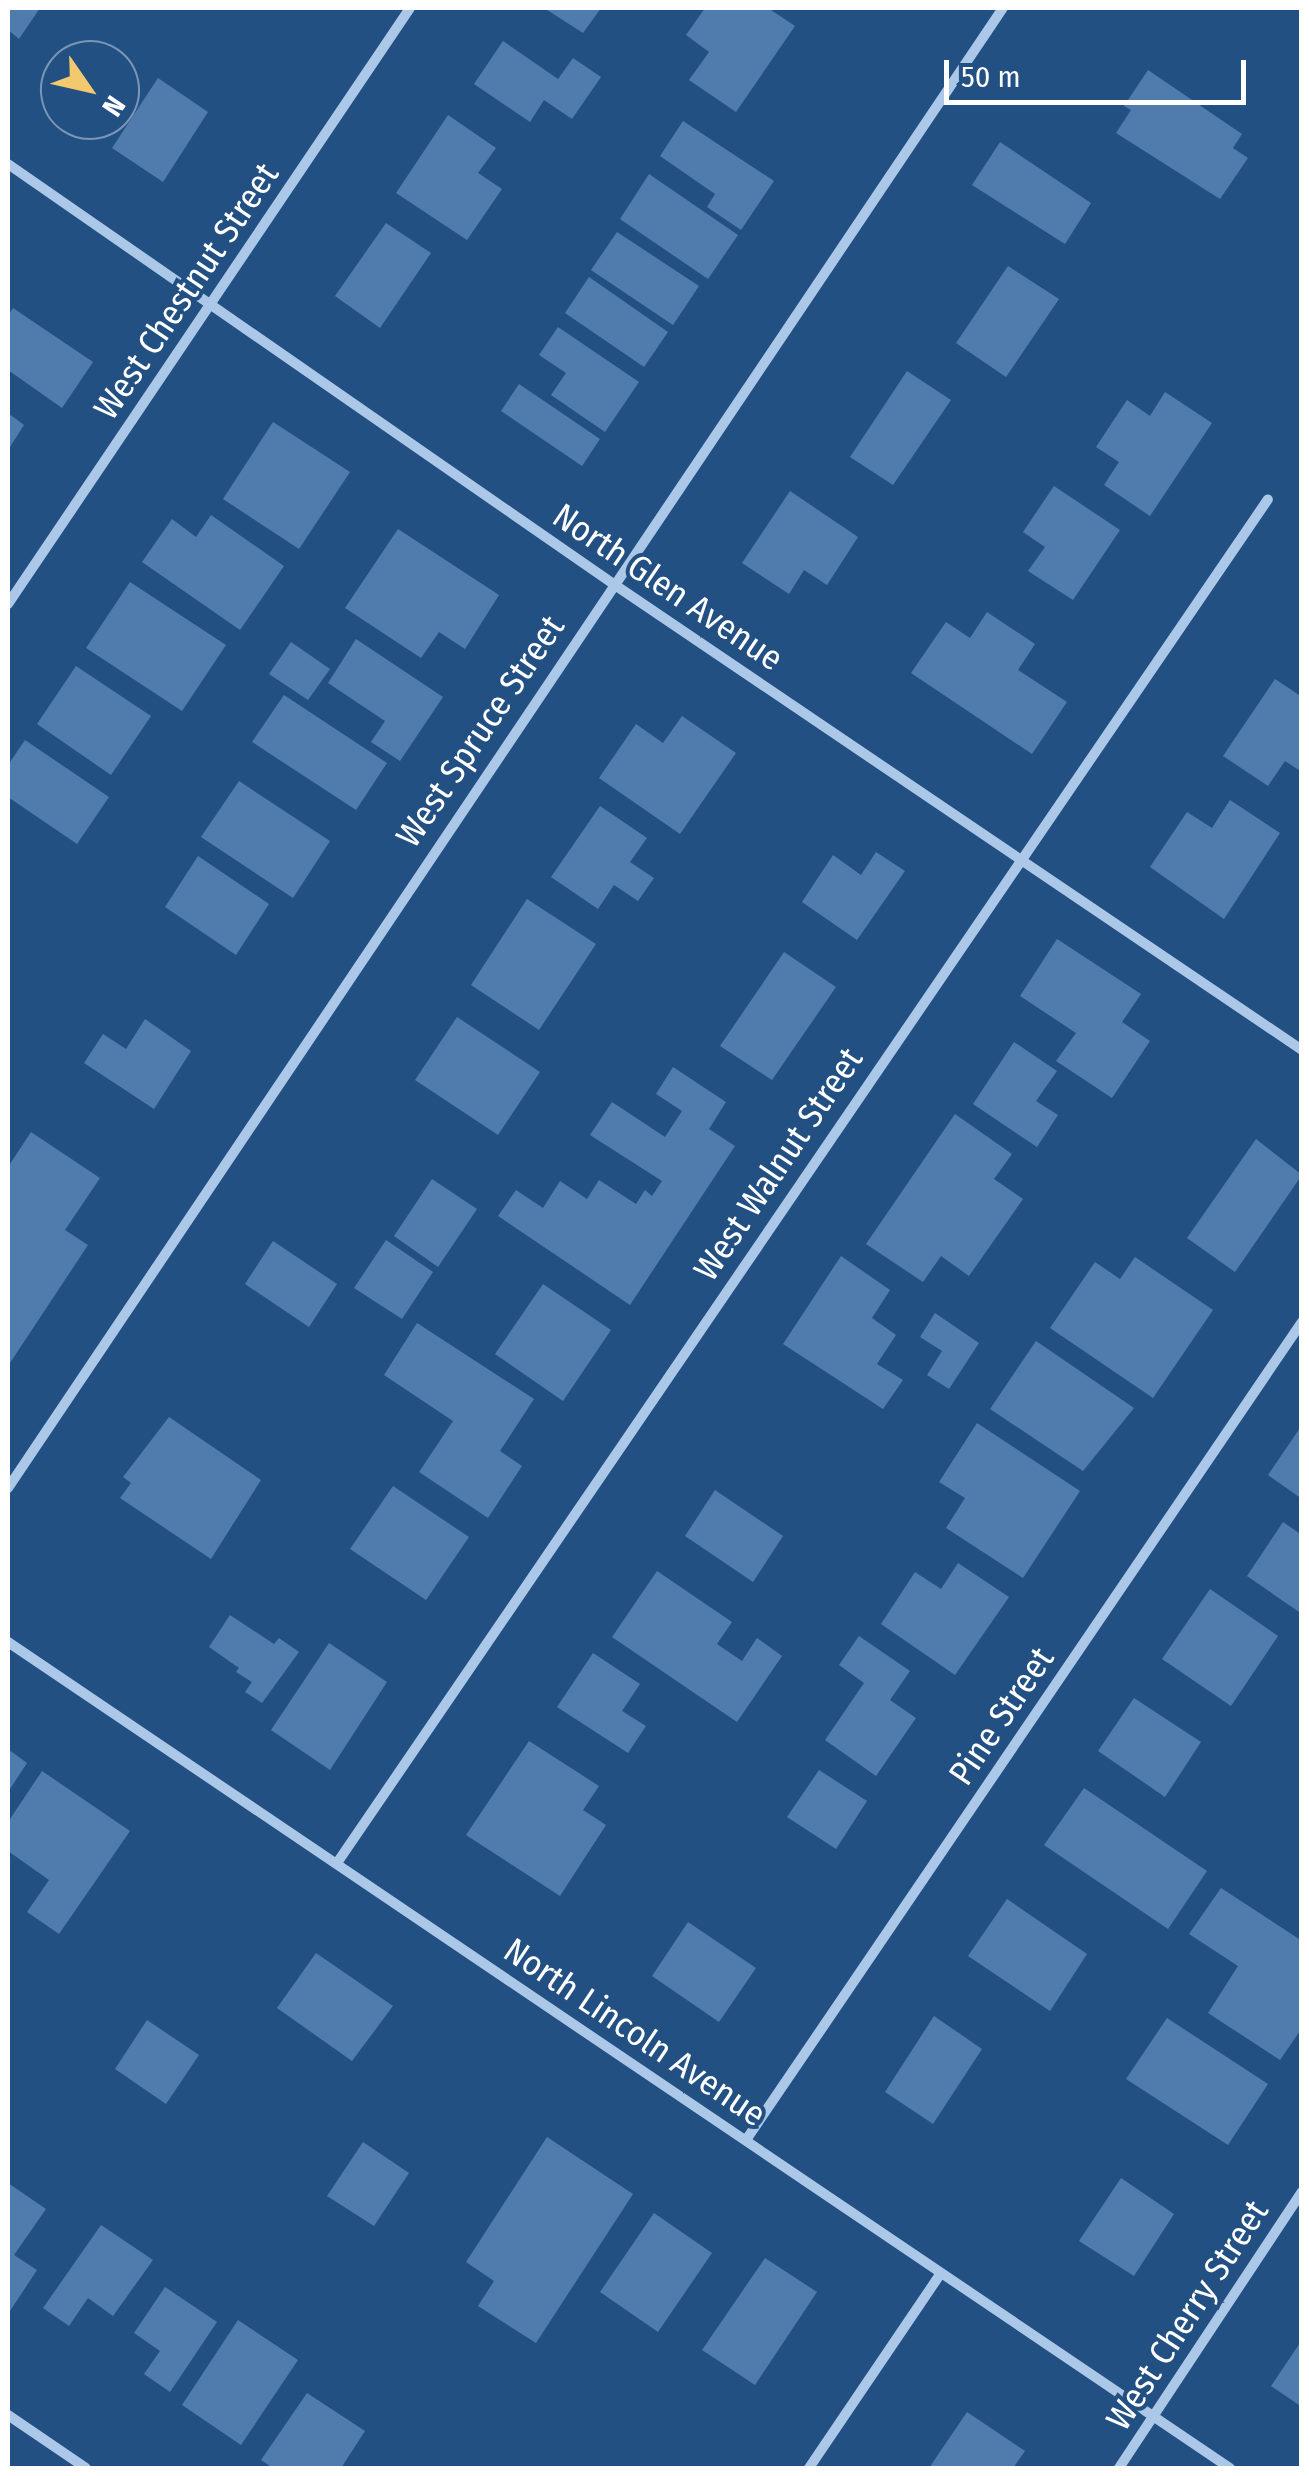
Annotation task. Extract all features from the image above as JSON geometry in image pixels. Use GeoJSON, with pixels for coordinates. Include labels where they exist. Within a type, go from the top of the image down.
{"type":"FeatureCollection","features":[{"type":"Feature","properties":{"kind":"street","name":"West Chestnut Street"},"geometry":{"type":"LineString","coordinates":[[8,604],[410,8]]}},
{"type":"Feature","properties":{"kind":"street","name":"West Spruce Street"},"geometry":{"type":"LineString","coordinates":[[8,1488],[612,583],[1003,8]]}},
{"type":"Feature","properties":{"kind":"street","name":"North Glen Avenue"},"geometry":{"type":"LineString","coordinates":[[8,164],[612,583],[1302,1050]]}},
{"type":"Feature","properties":{"kind":"street","name":"West Walnut Street"},"geometry":{"type":"LineString","coordinates":[[337,1863],[1268,498]]}},
{"type":"Feature","properties":{"kind":"street","name":"Pine Street"},"geometry":{"type":"LineString","coordinates":[[746,2140],[1302,1322]]}},
{"type":"Feature","properties":{"kind":"street","name":"North Lincoln Avenue"},"geometry":{"type":"LineString","coordinates":[[8,1642],[1230,2468]]}},
{"type":"Feature","properties":{"kind":"street","name":"West Cherry Street"},"geometry":{"type":"LineString","coordinates":[[1119,2468],[1302,2192]]}},
{"type":"Feature","properties":{"kind":"street"},"geometry":{"type":"LineString","coordinates":[[810,2468],[942,2273]]}},
{"type":"Feature","properties":{"kind":"street"},"geometry":{"type":"LineString","coordinates":[[8,2415],[86,2468]]}},
{"type":"Feature","properties":{"kind":"building"},"geometry":{"type":"Polygon","coordinates":[[[8,8],[40,8],[19,39],[8,30],[8,8]]]}},
{"type":"Feature","properties":{"kind":"building"},"geometry":{"type":"Polygon","coordinates":[[[544,8],[601,8],[583,33],[544,8]]]}},
{"type":"Feature","properties":{"kind":"building"},"geometry":{"type":"Polygon","coordinates":[[[705,8],[768,8],[795,26],[736,112],[689,80],[709,52],[686,35],[705,8]]]}},
{"type":"Feature","properties":{"kind":"building"},"geometry":{"type":"Polygon","coordinates":[[[503,41],[558,79],[573,58],[601,77],[572,119],[544,100],[530,122],[474,84],[503,41]]]}},
{"type":"Feature","properties":{"kind":"building"},"geometry":{"type":"Polygon","coordinates":[[[1148,70],[1242,134],[1233,148],[1248,158],[1220,199],[1116,133],[1131,110],[1124,106],[1148,70]]]}},
{"type":"Feature","properties":{"kind":"building"},"geometry":{"type":"Polygon","coordinates":[[[158,78],[208,112],[163,182],[112,148],[117,140],[140,140],[140,105],[158,78]]]}},
{"type":"Feature","properties":{"kind":"building"},"geometry":{"type":"Polygon","coordinates":[[[448,115],[496,148],[478,173],[502,189],[467,240],[396,193],[448,115]]]}},
{"type":"Feature","properties":{"kind":"building"},"geometry":{"type":"Polygon","coordinates":[[[683,121],[774,181],[741,230],[707,207],[715,194],[660,156],[683,121]]]}},
{"type":"Feature","properties":{"kind":"building"},"geometry":{"type":"Polygon","coordinates":[[[1000,142],[1091,203],[1065,244],[972,185],[1000,142]]]}},
{"type":"Feature","properties":{"kind":"building"},"geometry":{"type":"Polygon","coordinates":[[[649,174],[738,235],[708,279],[620,219],[649,174]]]}},
{"type":"Feature","properties":{"kind":"building"},"geometry":{"type":"Polygon","coordinates":[[[386,223],[431,253],[380,328],[335,296],[386,223]]]}},
{"type":"Feature","properties":{"kind":"building"},"geometry":{"type":"Polygon","coordinates":[[[617,232],[699,286],[673,325],[591,270],[617,232]]]}},
{"type":"Feature","properties":{"kind":"building"},"geometry":{"type":"Polygon","coordinates":[[[1008,266],[1059,299],[1006,377],[956,343],[1008,266]]]}},
{"type":"Feature","properties":{"kind":"building"},"geometry":{"type":"Polygon","coordinates":[[[589,277],[668,332],[644,367],[565,313],[589,277]]]}},
{"type":"Feature","properties":{"kind":"building"},"geometry":{"type":"Polygon","coordinates":[[[13,308],[93,362],[62,408],[8,370],[8,316],[13,308]]]}},
{"type":"Feature","properties":{"kind":"building"},"geometry":{"type":"Polygon","coordinates":[[[558,327],[639,382],[605,432],[551,395],[566,373],[539,355],[558,327]]]}},
{"type":"Feature","properties":{"kind":"building"},"geometry":{"type":"Polygon","coordinates":[[[907,371],[951,400],[893,485],[850,457],[907,371]]]}},
{"type":"Feature","properties":{"kind":"building"},"geometry":{"type":"Polygon","coordinates":[[[519,384],[600,439],[582,466],[501,411],[519,384]]]}},
{"type":"Feature","properties":{"kind":"building"},"geometry":{"type":"Polygon","coordinates":[[[1165,392],[1212,423],[1150,516],[1104,485],[1119,462],[1096,447],[1127,400],[1150,416],[1165,392]]]}},
{"type":"Feature","properties":{"kind":"building"},"geometry":{"type":"Polygon","coordinates":[[[8,413],[24,425],[8,450],[8,413]]]}},
{"type":"Feature","properties":{"kind":"building"},"geometry":{"type":"Polygon","coordinates":[[[273,422],[350,472],[299,549],[223,499],[273,422]]]}},
{"type":"Feature","properties":{"kind":"building"},"geometry":{"type":"Polygon","coordinates":[[[1054,486],[1120,530],[1073,600],[1028,571],[1045,547],[1023,532],[1054,486]]]}},
{"type":"Feature","properties":{"kind":"building"},"geometry":{"type":"Polygon","coordinates":[[[790,491],[858,537],[827,585],[804,570],[789,594],[742,563],[790,491]]]}},
{"type":"Feature","properties":{"kind":"building"},"geometry":{"type":"Polygon","coordinates":[[[211,515],[284,566],[240,630],[142,562],[172,519],[196,537],[211,515]]]}},
{"type":"Feature","properties":{"kind":"building"},"geometry":{"type":"Polygon","coordinates":[[[398,529],[499,595],[465,649],[439,632],[421,658],[345,608],[398,529]]]}},
{"type":"Feature","properties":{"kind":"building"},"geometry":{"type":"Polygon","coordinates":[[[130,582],[226,645],[182,711],[86,648],[130,582]]]}},
{"type":"Feature","properties":{"kind":"building"},"geometry":{"type":"Polygon","coordinates":[[[987,612],[1035,644],[1018,670],[1067,702],[1032,754],[911,673],[946,622],[970,638],[987,612]]]}},
{"type":"Feature","properties":{"kind":"building"},"geometry":{"type":"Polygon","coordinates":[[[356,639],[443,697],[400,761],[371,742],[385,721],[328,683],[356,639]]]}},
{"type":"Feature","properties":{"kind":"building"},"geometry":{"type":"Polygon","coordinates":[[[291,642],[330,669],[308,700],[269,674],[291,642]]]}},
{"type":"Feature","properties":{"kind":"building"},"geometry":{"type":"Polygon","coordinates":[[[76,666],[151,716],[111,775],[37,724],[76,666]]]}},
{"type":"Feature","properties":{"kind":"building"},"geometry":{"type":"Polygon","coordinates":[[[1275,679],[1302,697],[1302,772],[1285,761],[1268,786],[1223,756],[1275,679]]]}},
{"type":"Feature","properties":{"kind":"building"},"geometry":{"type":"Polygon","coordinates":[[[284,695],[387,763],[356,810],[252,742],[284,695]]]}},
{"type":"Feature","properties":{"kind":"building"},"geometry":{"type":"Polygon","coordinates":[[[682,716],[736,753],[680,834],[599,778],[636,724],[663,743],[682,716]]]}},
{"type":"Feature","properties":{"kind":"building"},"geometry":{"type":"Polygon","coordinates":[[[25,740],[109,797],[77,844],[8,797],[8,765],[25,740]]]}},
{"type":"Feature","properties":{"kind":"building"},"geometry":{"type":"Polygon","coordinates":[[[239,781],[330,841],[293,898],[201,837],[239,781]]]}},
{"type":"Feature","properties":{"kind":"building"},"geometry":{"type":"Polygon","coordinates":[[[1230,800],[1280,833],[1224,919],[1150,867],[1187,812],[1212,828],[1230,800]]]}},
{"type":"Feature","properties":{"kind":"building"},"geometry":{"type":"Polygon","coordinates":[[[600,806],[647,838],[630,862],[654,878],[638,901],[614,885],[598,909],[551,877],[600,806]]]}},
{"type":"Feature","properties":{"kind":"building"},"geometry":{"type":"Polygon","coordinates":[[[876,852],[905,871],[857,940],[802,902],[833,855],[861,875],[876,852]]]}},
{"type":"Feature","properties":{"kind":"building"},"geometry":{"type":"Polygon","coordinates":[[[198,856],[269,904],[236,955],[165,907],[198,856]]]}},
{"type":"Feature","properties":{"kind":"building"},"geometry":{"type":"Polygon","coordinates":[[[527,899],[596,944],[539,1030],[471,985],[527,899]]]}},
{"type":"Feature","properties":{"kind":"building"},"geometry":{"type":"Polygon","coordinates":[[[1057,939],[1141,994],[1122,1022],[1150,1041],[1112,1098],[1056,1061],[1076,1033],[1020,996],[1057,939]]]}},
{"type":"Feature","properties":{"kind":"building"},"geometry":{"type":"Polygon","coordinates":[[[784,952],[836,987],[772,1080],[720,1046],[784,952]]]}},
{"type":"Feature","properties":{"kind":"building"},"geometry":{"type":"Polygon","coordinates":[[[457,1017],[540,1072],[498,1135],[415,1080],[457,1017]]]}},
{"type":"Feature","properties":{"kind":"building"},"geometry":{"type":"Polygon","coordinates":[[[145,1019],[191,1051],[154,1109],[84,1063],[103,1034],[126,1049],[145,1019]]]}},
{"type":"Feature","properties":{"kind":"building"},"geometry":{"type":"Polygon","coordinates":[[[1014,1042],[1057,1071],[1036,1101],[1058,1115],[1037,1147],[973,1104],[1014,1042]]]}},
{"type":"Feature","properties":{"kind":"building"},"geometry":{"type":"Polygon","coordinates":[[[673,1067],[726,1102],[709,1129],[735,1146],[630,1305],[498,1216],[516,1190],[543,1208],[560,1181],[587,1199],[599,1180],[636,1204],[645,1190],[652,1196],[662,1181],[590,1135],[612,1102],[665,1137],[682,1111],[656,1094],[673,1067]]]}},
{"type":"Feature","properties":{"kind":"building"},"geometry":{"type":"Polygon","coordinates":[[[955,1114],[1012,1154],[994,1179],[1023,1199],[969,1276],[941,1256],[923,1282],[866,1244],[955,1114]]]}},
{"type":"Feature","properties":{"kind":"building"},"geometry":{"type":"Polygon","coordinates":[[[31,1132],[100,1178],[65,1230],[88,1245],[8,1366],[8,1167],[31,1132]]]}},
{"type":"Feature","properties":{"kind":"building"},"geometry":{"type":"Polygon","coordinates":[[[1256,1139],[1302,1175],[1235,1272],[1187,1238],[1256,1139]]]}},
{"type":"Feature","properties":{"kind":"building"},"geometry":{"type":"Polygon","coordinates":[[[432,1179],[477,1209],[438,1267],[394,1236],[432,1179]]]}},
{"type":"Feature","properties":{"kind":"building"},"geometry":{"type":"Polygon","coordinates":[[[386,1240],[433,1272],[402,1319],[354,1288],[386,1240]]]}},
{"type":"Feature","properties":{"kind":"building"},"geometry":{"type":"Polygon","coordinates":[[[273,1241],[337,1284],[309,1327],[245,1284],[273,1241]]]}},
{"type":"Feature","properties":{"kind":"building"},"geometry":{"type":"Polygon","coordinates":[[[841,1256],[890,1290],[872,1318],[896,1335],[877,1364],[903,1380],[883,1409],[783,1344],[841,1256]]]}},
{"type":"Feature","properties":{"kind":"building"},"geometry":{"type":"Polygon","coordinates":[[[1135,1257],[1213,1310],[1153,1398],[1050,1328],[1095,1262],[1120,1279],[1135,1257]]]}},
{"type":"Feature","properties":{"kind":"building"},"geometry":{"type":"Polygon","coordinates":[[[543,1284],[611,1330],[563,1401],[495,1354],[543,1284]]]}},
{"type":"Feature","properties":{"kind":"building"},"geometry":{"type":"Polygon","coordinates":[[[935,1313],[979,1343],[949,1389],[927,1375],[942,1351],[920,1337],[935,1313]]]}},
{"type":"Feature","properties":{"kind":"building"},"geometry":{"type":"Polygon","coordinates":[[[417,1323],[534,1399],[500,1451],[522,1466],[488,1518],[419,1472],[453,1421],[384,1375],[417,1323]]]}},
{"type":"Feature","properties":{"kind":"building"},"geometry":{"type":"Polygon","coordinates":[[[1036,1341],[1134,1408],[1083,1471],[990,1409],[1036,1341]]]}},
{"type":"Feature","properties":{"kind":"building"},"geometry":{"type":"Polygon","coordinates":[[[169,1417],[261,1480],[211,1559],[120,1498],[131,1483],[123,1477],[169,1417]]]}},
{"type":"Feature","properties":{"kind":"building"},"geometry":{"type":"Polygon","coordinates":[[[977,1423],[1080,1491],[1023,1578],[946,1528],[965,1498],[939,1482],[977,1423]]]}},
{"type":"Feature","properties":{"kind":"building"},"geometry":{"type":"Polygon","coordinates":[[[1302,1425],[1302,1499],[1268,1475],[1302,1425]]]}},
{"type":"Feature","properties":{"kind":"building"},"geometry":{"type":"Polygon","coordinates":[[[393,1486],[469,1537],[426,1600],[350,1549],[393,1486]]]}},
{"type":"Feature","properties":{"kind":"building"},"geometry":{"type":"Polygon","coordinates":[[[715,1490],[783,1536],[753,1582],[685,1536],[715,1490]]]}},
{"type":"Feature","properties":{"kind":"building"},"geometry":{"type":"Polygon","coordinates":[[[1283,1522],[1302,1535],[1302,1614],[1247,1576],[1283,1522]]]}},
{"type":"Feature","properties":{"kind":"building"},"geometry":{"type":"Polygon","coordinates":[[[958,1563],[1009,1597],[955,1675],[881,1624],[915,1572],[941,1589],[958,1563]]]}},
{"type":"Feature","properties":{"kind":"building"},"geometry":{"type":"Polygon","coordinates":[[[657,1571],[732,1622],[717,1644],[742,1661],[757,1638],[782,1656],[737,1722],[612,1637],[657,1571]]]}},
{"type":"Feature","properties":{"kind":"building"},"geometry":{"type":"Polygon","coordinates":[[[1210,1589],[1278,1636],[1231,1706],[1162,1659],[1210,1589]]]}},
{"type":"Feature","properties":{"kind":"building"},"geometry":{"type":"Polygon","coordinates":[[[230,1615],[274,1644],[279,1638],[299,1652],[262,1703],[245,1692],[252,1682],[236,1672],[239,1668],[209,1647],[230,1615]]]}},
{"type":"Feature","properties":{"kind":"building"},"geometry":{"type":"Polygon","coordinates":[[[859,1636],[910,1671],[890,1700],[916,1718],[876,1776],[825,1740],[864,1683],[839,1665],[859,1636]]]}},
{"type":"Feature","properties":{"kind":"building"},"geometry":{"type":"Polygon","coordinates":[[[329,1643],[387,1682],[330,1770],[271,1730],[329,1643]]]}},
{"type":"Feature","properties":{"kind":"building"},"geometry":{"type":"Polygon","coordinates":[[[593,1653],[640,1684],[622,1711],[646,1726],[628,1753],[557,1707],[593,1653]]]}},
{"type":"Feature","properties":{"kind":"building"},"geometry":{"type":"Polygon","coordinates":[[[1134,1698],[1201,1742],[1165,1797],[1098,1751],[1134,1698]]]}},
{"type":"Feature","properties":{"kind":"building"},"geometry":{"type":"Polygon","coordinates":[[[529,1741],[599,1786],[583,1810],[606,1825],[560,1896],[466,1835],[529,1741]]]}},
{"type":"Feature","properties":{"kind":"building"},"geometry":{"type":"Polygon","coordinates":[[[8,1749],[27,1763],[8,1792],[8,1749]]]}},
{"type":"Feature","properties":{"kind":"building"},"geometry":{"type":"Polygon","coordinates":[[[819,1770],[867,1801],[836,1849],[787,1817],[819,1770]]]}},
{"type":"Feature","properties":{"kind":"building"},"geometry":{"type":"Polygon","coordinates":[[[42,1771],[130,1831],[59,1934],[27,1912],[49,1880],[8,1851],[8,1822],[42,1771]]]}},
{"type":"Feature","properties":{"kind":"building"},"geometry":{"type":"Polygon","coordinates":[[[1084,1788],[1207,1871],[1168,1929],[1044,1845],[1084,1788]]]}},
{"type":"Feature","properties":{"kind":"building"},"geometry":{"type":"Polygon","coordinates":[[[1221,1888],[1302,1941],[1302,2028],[1280,2060],[1208,2013],[1238,1966],[1189,1934],[1221,1888]]]}},
{"type":"Feature","properties":{"kind":"building"},"geometry":{"type":"Polygon","coordinates":[[[1007,1899],[1087,1954],[1050,2011],[968,1956],[1007,1899]]]}},
{"type":"Feature","properties":{"kind":"building"},"geometry":{"type":"Polygon","coordinates":[[[688,1922],[756,1968],[719,2022],[652,1976],[688,1922]]]}},
{"type":"Feature","properties":{"kind":"building"},"geometry":{"type":"Polygon","coordinates":[[[316,1953],[393,2006],[352,2061],[277,2008],[316,1953]]]}},
{"type":"Feature","properties":{"kind":"building"},"geometry":{"type":"Polygon","coordinates":[[[934,2016],[982,2049],[933,2124],[885,2092],[934,2016]]]}},
{"type":"Feature","properties":{"kind":"building"},"geometry":{"type":"Polygon","coordinates":[[[1167,2018],[1268,2084],[1228,2145],[1126,2079],[1167,2018]]]}},
{"type":"Feature","properties":{"kind":"building"},"geometry":{"type":"Polygon","coordinates":[[[147,2020],[199,2055],[166,2104],[115,2069],[147,2020]]]}},
{"type":"Feature","properties":{"kind":"building"},"geometry":{"type":"Polygon","coordinates":[[[547,2137],[633,2194],[536,2343],[478,2306],[494,2281],[466,2262],[547,2137]]]}},
{"type":"Feature","properties":{"kind":"building"},"geometry":{"type":"Polygon","coordinates":[[[363,2142],[409,2173],[374,2226],[327,2196],[363,2142]]]}},
{"type":"Feature","properties":{"kind":"building"},"geometry":{"type":"Polygon","coordinates":[[[1121,2178],[1174,2214],[1134,2276],[1079,2241],[1121,2178]]]}},
{"type":"Feature","properties":{"kind":"building"},"geometry":{"type":"Polygon","coordinates":[[[8,2183],[46,2209],[14,2255],[37,2270],[8,2314],[8,2183]]]}},
{"type":"Feature","properties":{"kind":"building"},"geometry":{"type":"Polygon","coordinates":[[[654,2213],[712,2253],[658,2332],[600,2292],[654,2213]]]}},
{"type":"Feature","properties":{"kind":"building"},"geometry":{"type":"Polygon","coordinates":[[[101,2225],[153,2260],[113,2316],[88,2298],[69,2326],[43,2308],[101,2225]]]}},
{"type":"Feature","properties":{"kind":"building"},"geometry":{"type":"Polygon","coordinates":[[[765,2258],[817,2292],[755,2385],[702,2350],[765,2258]]]}},
{"type":"Feature","properties":{"kind":"building"},"geometry":{"type":"Polygon","coordinates":[[[165,2287],[217,2322],[170,2392],[144,2374],[160,2351],[134,2333],[165,2287]]]}},
{"type":"Feature","properties":{"kind":"building"},"geometry":{"type":"Polygon","coordinates":[[[238,2320],[298,2360],[241,2445],[182,2405],[238,2320]]]}},
{"type":"Feature","properties":{"kind":"building"},"geometry":{"type":"Polygon","coordinates":[[[1302,2340],[1302,2407],[1271,2386],[1302,2340]]]}},
{"type":"Feature","properties":{"kind":"building"},"geometry":{"type":"Polygon","coordinates":[[[307,2393],[365,2431],[341,2468],[273,2468],[261,2460],[307,2393]]]}},
{"type":"Feature","properties":{"kind":"building"},"geometry":{"type":"Polygon","coordinates":[[[967,2412],[1025,2451],[1013,2468],[929,2468],[967,2412]]]}}]}
